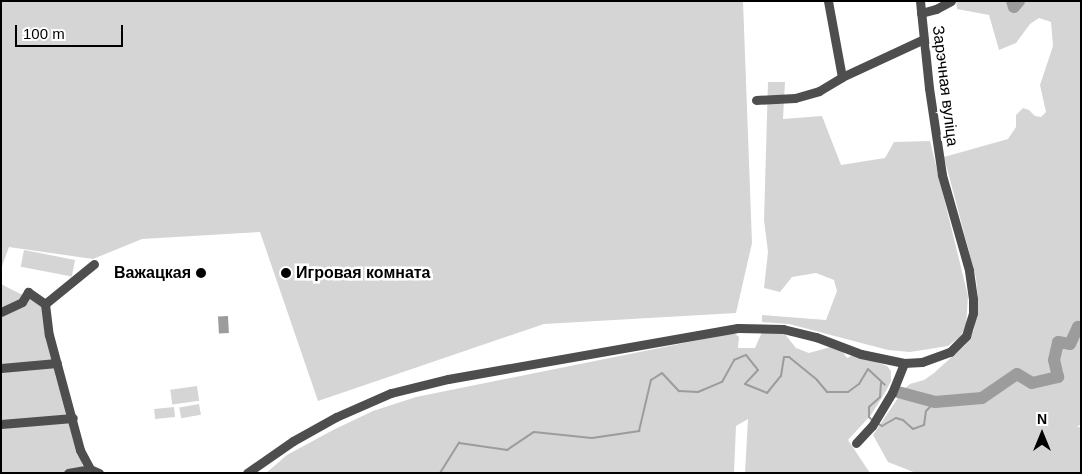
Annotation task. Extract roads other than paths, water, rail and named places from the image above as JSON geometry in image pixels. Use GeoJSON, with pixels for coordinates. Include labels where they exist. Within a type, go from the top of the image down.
{"type":"FeatureCollection","features":[{"type":"Feature","properties":{"kind":"street"},"geometry":{"type":"LineString","coordinates":[[828,1],[842,77]]}},
{"type":"Feature","properties":{"kind":"street","name":"Зарэчная вуліца"},"geometry":{"type":"LineString","coordinates":[[246,472],[336,417],[391,393],[448,379],[738,328],[783,329],[816,338],[861,354],[904,363],[922,362],[950,352],[966,336],[973,313],[968,270],[942,175],[920,1]]}},
{"type":"Feature","properties":{"kind":"street"},"geometry":{"type":"LineString","coordinates":[[921,13],[936,9],[951,1]]}},
{"type":"Feature","properties":{"kind":"street"},"geometry":{"type":"LineString","coordinates":[[756,100],[795,98],[819,91],[842,77],[924,39]]}},
{"type":"Feature","properties":{"kind":"street"},"geometry":{"type":"LineString","coordinates":[[46,304],[94,264]]}},
{"type":"Feature","properties":{"kind":"street"},"geometry":{"type":"LineString","coordinates":[[1,312],[22,302],[28,292],[46,304]]}},
{"type":"Feature","properties":{"kind":"street"},"geometry":{"type":"LineString","coordinates":[[46,304],[49,335],[73,418],[80,450],[90,469]]}},
{"type":"Feature","properties":{"kind":"street"},"geometry":{"type":"LineString","coordinates":[[1,368],[57,362]]}},
{"type":"Feature","properties":{"kind":"street"},"geometry":{"type":"LineString","coordinates":[[856,443],[872,426],[892,393],[904,363]]}},
{"type":"Feature","properties":{"kind":"street"},"geometry":{"type":"LineString","coordinates":[[1,424],[73,418]]}},
{"type":"Feature","properties":{"kind":"street"},"geometry":{"type":"LineString","coordinates":[[68,473],[90,469],[99,473]]}},
{"type":"Feature","properties":{"kind":"waterway"},"geometry":{"type":"LineString","coordinates":[[1012,1],[1014,7],[1019,1]]}},
{"type":"Feature","properties":{"kind":"waterway"},"geometry":{"type":"LineString","coordinates":[[898,392],[935,402],[982,398],[1017,374],[1032,383],[1058,377],[1054,360],[1058,342],[1070,344],[1078,327],[1081,327]]}},
{"type":"Feature","properties":{"kind":"waterway"},"geometry":{"type":"LineString","coordinates":[[440,473],[459,443],[507,450],[534,432],[592,438],[639,431],[651,380],[662,373],[679,391],[698,392],[722,382],[734,360],[746,355],[758,370],[745,384],[767,393],[781,376],[784,357],[789,357],[817,380],[827,392],[848,392],[859,384],[868,369],[885,385]]}},
{"type":"Feature","properties":{"kind":"waterway"},"geometry":{"type":"LineString","coordinates":[[871,419],[869,417],[869,407],[880,397],[881,383]]}},
{"type":"Feature","properties":{"kind":"waterway"},"geometry":{"type":"LineString","coordinates":[[877,423],[882,426],[896,418],[903,420],[913,429],[924,425],[926,411],[935,402]]}},
{"type":"Feature","properties":{"kind":"place","name":"Важацкая"},"geometry":{"type":"Point","coordinates":[201,273]}},
{"type":"Feature","properties":{"kind":"place","name":"Игровая комната"},"geometry":{"type":"Point","coordinates":[286,273]}}]}
